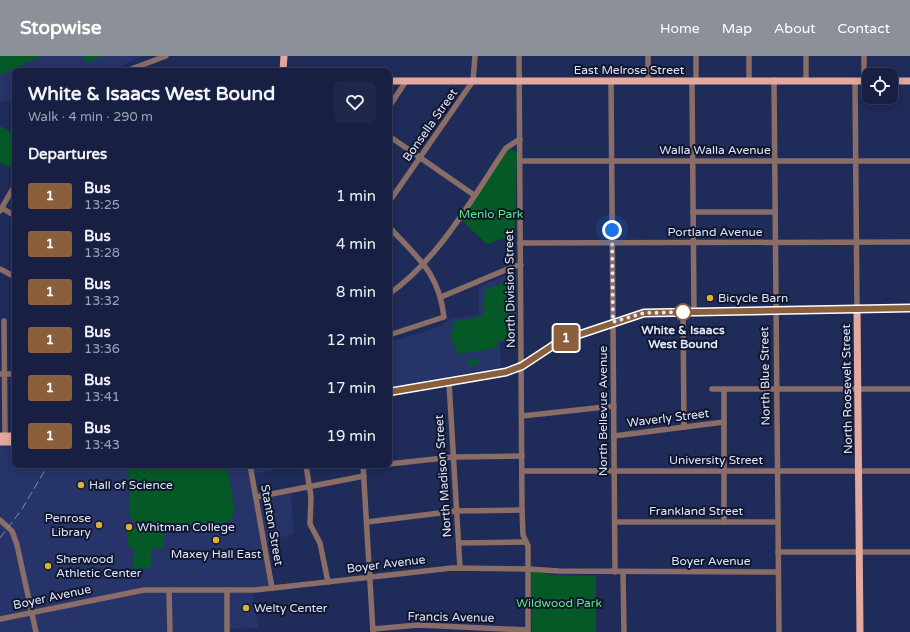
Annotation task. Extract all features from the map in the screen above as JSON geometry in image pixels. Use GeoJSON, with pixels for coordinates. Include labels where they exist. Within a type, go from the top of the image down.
{"type":"FeatureCollection","features":[{"type":"Feature","properties":{"kind":"main road"},"geometry":{"type":"LineString","coordinates":[[283,68],[284,56]]}},
{"type":"Feature","properties":{"kind":"main road","name":"East Melrose Street"},"geometry":{"type":"LineString","coordinates":[[392,81],[862,81]]}},
{"type":"Feature","properties":{"kind":"main road"},"geometry":{"type":"LineString","coordinates":[[898,81],[910,81]]}},
{"type":"Feature","properties":{"kind":"main road"},"geometry":{"type":"LineString","coordinates":[[392,392],[499,373],[522,366],[560,341],[613,322],[644,313],[910,308]]}},
{"type":"Feature","properties":{"kind":"main road","name":"North Roosevelt Street"},"geometry":{"type":"LineString","coordinates":[[857,309],[860,632]]}},
{"type":"Feature","properties":{"kind":"main road"},"geometry":{"type":"LineString","coordinates":[[2,438],[12,436]]}},
{"type":"Feature","properties":{"kind":"main road"},"geometry":{"type":"LineString","coordinates":[[2,438],[12,441]]}},
{"type":"Feature","properties":{"kind":"street"},"geometry":{"type":"LineString","coordinates":[[134,68],[166,56]]}},
{"type":"Feature","properties":{"kind":"street","name":"Bonsella Street"},"geometry":{"type":"LineString","coordinates":[[392,198],[473,81],[475,56]]}},
{"type":"Feature","properties":{"kind":"street","name":"North Division Street"},"geometry":{"type":"LineString","coordinates":[[519,56],[522,510],[523,535],[528,546],[528,631]]}},
{"type":"Feature","properties":{"kind":"street"},"geometry":{"type":"LineString","coordinates":[[648,56],[648,81]]}},
{"type":"Feature","properties":{"kind":"street"},"geometry":{"type":"LineString","coordinates":[[694,311],[693,161],[694,81],[696,56]]}},
{"type":"Feature","properties":{"kind":"street"},"geometry":{"type":"LineString","coordinates":[[749,56],[750,81]]}},
{"type":"Feature","properties":{"kind":"street"},"geometry":{"type":"LineString","coordinates":[[806,56],[806,80]]}},
{"type":"Feature","properties":{"kind":"street"},"geometry":{"type":"LineString","coordinates":[[864,56],[865,68]]}},
{"type":"Feature","properties":{"kind":"street","name":"North Blue Street"},"geometry":{"type":"LineString","coordinates":[[774,80],[779,632]]}},
{"type":"Feature","properties":{"kind":"street"},"geometry":{"type":"LineString","coordinates":[[392,102],[406,81]]}},
{"type":"Feature","properties":{"kind":"street","name":"North Bellevue Avenue"},"geometry":{"type":"LineString","coordinates":[[611,81],[615,572]]}},
{"type":"Feature","properties":{"kind":"street","name":"North Roosevelt Street"},"geometry":{"type":"LineString","coordinates":[[855,81],[857,309]]}},
{"type":"Feature","properties":{"kind":"street"},"geometry":{"type":"LineString","coordinates":[[392,138],[474,195]]}},
{"type":"Feature","properties":{"kind":"street"},"geometry":{"type":"LineString","coordinates":[[392,291],[423,263],[446,236],[506,148],[520,139]]}},
{"type":"Feature","properties":{"kind":"street","name":"Walla Walla Avenue"},"geometry":{"type":"LineString","coordinates":[[520,161],[910,161]]}},
{"type":"Feature","properties":{"kind":"street"},"geometry":{"type":"LineString","coordinates":[[12,190],[1,209],[12,214]]}},
{"type":"Feature","properties":{"kind":"street"},"geometry":{"type":"LineString","coordinates":[[693,212],[775,212]]}},
{"type":"Feature","properties":{"kind":"street"},"geometry":{"type":"LineString","coordinates":[[392,230],[423,263],[435,281],[441,297],[444,317],[392,334]]}},
{"type":"Feature","properties":{"kind":"street","name":"Portland Avenue"},"geometry":{"type":"LineString","coordinates":[[520,243],[910,242]]}},
{"type":"Feature","properties":{"kind":"street"},"geometry":{"type":"LineString","coordinates":[[441,297],[515,266],[521,265]]}},
{"type":"Feature","properties":{"kind":"street"},"geometry":{"type":"LineString","coordinates":[[0,269],[12,275]]}},
{"type":"Feature","properties":{"kind":"street"},"geometry":{"type":"LineString","coordinates":[[683,312],[684,427]]}},
{"type":"Feature","properties":{"kind":"street"},"geometry":{"type":"LineString","coordinates":[[2,438],[4,321]]}},
{"type":"Feature","properties":{"kind":"street","name":"North Madison Street"},"geometry":{"type":"LineString","coordinates":[[449,382],[460,568]]}},
{"type":"Feature","properties":{"kind":"street"},"geometry":{"type":"LineString","coordinates":[[712,389],[910,389]]}},
{"type":"Feature","properties":{"kind":"street"},"geometry":{"type":"LineString","coordinates":[[724,389],[724,522]]}},
{"type":"Feature","properties":{"kind":"street"},"geometry":{"type":"LineString","coordinates":[[522,416],[614,406]]}},
{"type":"Feature","properties":{"kind":"street","name":"Waverly Street"},"geometry":{"type":"LineString","coordinates":[[614,436],[724,422]]}},
{"type":"Feature","properties":{"kind":"street"},"geometry":{"type":"LineString","coordinates":[[392,464],[453,457],[522,456]]}},
{"type":"Feature","properties":{"kind":"street","name":"Stanton Street"},"geometry":{"type":"LineString","coordinates":[[251,468],[272,588]]}},
{"type":"Feature","properties":{"kind":"street"},"geometry":{"type":"LineString","coordinates":[[307,468],[311,497],[310,524],[320,543],[328,582]]}},
{"type":"Feature","properties":{"kind":"street"},"geometry":{"type":"LineString","coordinates":[[363,468],[373,631]]}},
{"type":"Feature","properties":{"kind":"street","name":"University Street"},"geometry":{"type":"LineString","coordinates":[[522,471],[910,471]]}},
{"type":"Feature","properties":{"kind":"street"},"geometry":{"type":"LineString","coordinates":[[256,497],[364,476]]}},
{"type":"Feature","properties":{"kind":"street"},"geometry":{"type":"LineString","coordinates":[[367,522],[456,512],[522,510]]}},
{"type":"Feature","properties":{"kind":"street","name":"Frankland Street"},"geometry":{"type":"LineString","coordinates":[[615,522],[777,522]]}},
{"type":"Feature","properties":{"kind":"street"},"geometry":{"type":"LineString","coordinates":[[1,523],[12,531],[18,544],[36,632]]}},
{"type":"Feature","properties":{"kind":"street"},"geometry":{"type":"LineString","coordinates":[[459,543],[526,542]]}},
{"type":"Feature","properties":{"kind":"street"},"geometry":{"type":"LineString","coordinates":[[778,552],[910,552]]}},
{"type":"Feature","properties":{"kind":"street","name":"Boyer Avenue"},"geometry":{"type":"LineString","coordinates":[[0,620],[140,590],[227,590],[272,588],[460,568],[528,569],[559,572],[778,572]]}},
{"type":"Feature","properties":{"kind":"street"},"geometry":{"type":"LineString","coordinates":[[623,572],[624,632]]}},
{"type":"Feature","properties":{"kind":"street"},"geometry":{"type":"LineString","coordinates":[[169,590],[170,632]]}},
{"type":"Feature","properties":{"kind":"street"},"geometry":{"type":"LineString","coordinates":[[227,590],[227,632]]}},
{"type":"Feature","properties":{"kind":"street","name":"Francis Avenue"},"geometry":{"type":"LineString","coordinates":[[373,631],[418,625],[528,631]]}},
{"type":"Feature","properties":{"kind":"shaded area"},"geometry":{"type":"Polygon","coordinates":[[[0,56],[143,56],[117,68],[12,68],[12,101],[0,102],[0,56]]]}},
{"type":"Feature","properties":{"kind":"shaded area"},"geometry":{"type":"Polygon","coordinates":[[[517,270],[517,339],[500,343],[501,367],[392,386],[392,340],[439,327],[451,319],[479,314],[479,287],[517,270]]]}},
{"type":"Feature","properties":{"kind":"shaded area","name":"Whitman College"},"geometry":{"type":"Polygon","coordinates":[[[12,444],[12,468],[249,468],[270,588],[227,590],[225,632],[0,632],[0,446],[12,444]]]}},
{"type":"Feature","properties":{"kind":"shaded area"},"geometry":{"type":"Polygon","coordinates":[[[253,468],[279,469],[254,474],[253,468]]]}},
{"type":"Feature","properties":{"kind":"shaded area","name":"Whitman College"},"geometry":{"type":"Polygon","coordinates":[[[291,493],[294,534],[266,544],[259,499],[291,493]]]}},
{"type":"Feature","properties":{"kind":"shaded area"},"geometry":{"type":"Polygon","coordinates":[[[229,593],[253,593],[258,628],[229,629],[229,593]]]}},
{"type":"Feature","properties":{"kind":"green space"},"geometry":{"type":"Polygon","coordinates":[[[0,56],[41,56],[12,68],[12,69],[0,75],[0,56]]]}},
{"type":"Feature","properties":{"kind":"green space"},"geometry":{"type":"Polygon","coordinates":[[[83,56],[102,56],[86,63],[83,56]]]}},
{"type":"Feature","properties":{"kind":"green space"},"geometry":{"type":"Polygon","coordinates":[[[0,126],[12,133],[12,162],[9,167],[0,162],[0,126]]]}},
{"type":"Feature","properties":{"kind":"green space","name":"Menlo Park"},"geometry":{"type":"Polygon","coordinates":[[[506,148],[517,152],[515,235],[487,244],[458,217],[506,148]]]}},
{"type":"Feature","properties":{"kind":"green space"},"geometry":{"type":"Polygon","coordinates":[[[514,278],[515,338],[498,341],[498,348],[457,354],[450,333],[454,331],[452,322],[483,316],[485,290],[514,278]]]}},
{"type":"Feature","properties":{"kind":"green space"},"geometry":{"type":"Polygon","coordinates":[[[479,359],[480,364],[469,366],[468,360],[479,359]]]}},
{"type":"Feature","properties":{"kind":"green space"},"geometry":{"type":"Polygon","coordinates":[[[128,468],[226,468],[228,472],[235,511],[231,520],[214,526],[138,524],[130,517],[128,468]]]}},
{"type":"Feature","properties":{"kind":"green space"},"geometry":{"type":"Polygon","coordinates":[[[128,527],[164,527],[164,548],[151,548],[151,568],[133,569],[133,547],[128,547],[128,527]]]}},
{"type":"Feature","properties":{"kind":"green space","name":"Wildwood Park"},"geometry":{"type":"Polygon","coordinates":[[[530,571],[555,575],[596,576],[596,632],[532,632],[530,571]]]}},
{"type":"Feature","properties":{"kind":"railway"},"geometry":{"type":"LineString","coordinates":[[0,538],[22,509],[46,468]]}},
{"type":"Feature","properties":{"kind":"bus line","name":"1"},"geometry":{"type":"LineString","coordinates":[[392,391],[506,372],[522,366],[554,344],[566,338],[644,313],[910,308]]}},
{"type":"Feature","properties":{"kind":"place","name":"Bicycle Barn"},"geometry":{"type":"Point","coordinates":[710,298]}},
{"type":"Feature","properties":{"kind":"place","name":"White & Isaacs West Bound"},"geometry":{"type":"Point","coordinates":[683,312]}},
{"type":"Feature","properties":{"kind":"place","name":"Hall of Science"},"geometry":{"type":"Point","coordinates":[81,485]}},
{"type":"Feature","properties":{"kind":"place","name":"Penrose Library"},"geometry":{"type":"Point","coordinates":[99,525]}},
{"type":"Feature","properties":{"kind":"place","name":"Whitman College"},"geometry":{"type":"Point","coordinates":[129,527]}},
{"type":"Feature","properties":{"kind":"place","name":"Maxey Hall East"},"geometry":{"type":"Point","coordinates":[216,540]}},
{"type":"Feature","properties":{"kind":"place","name":"Sherwood Athletic Center"},"geometry":{"type":"Point","coordinates":[48,566]}},
{"type":"Feature","properties":{"kind":"place","name":"Welty Center"},"geometry":{"type":"Point","coordinates":[246,608]}},
{"type":"Feature","properties":{"kind":"route"},"geometry":{"type":"LineString","coordinates":[[612,230],[613,322],[644,313],[683,312]]}}]}
